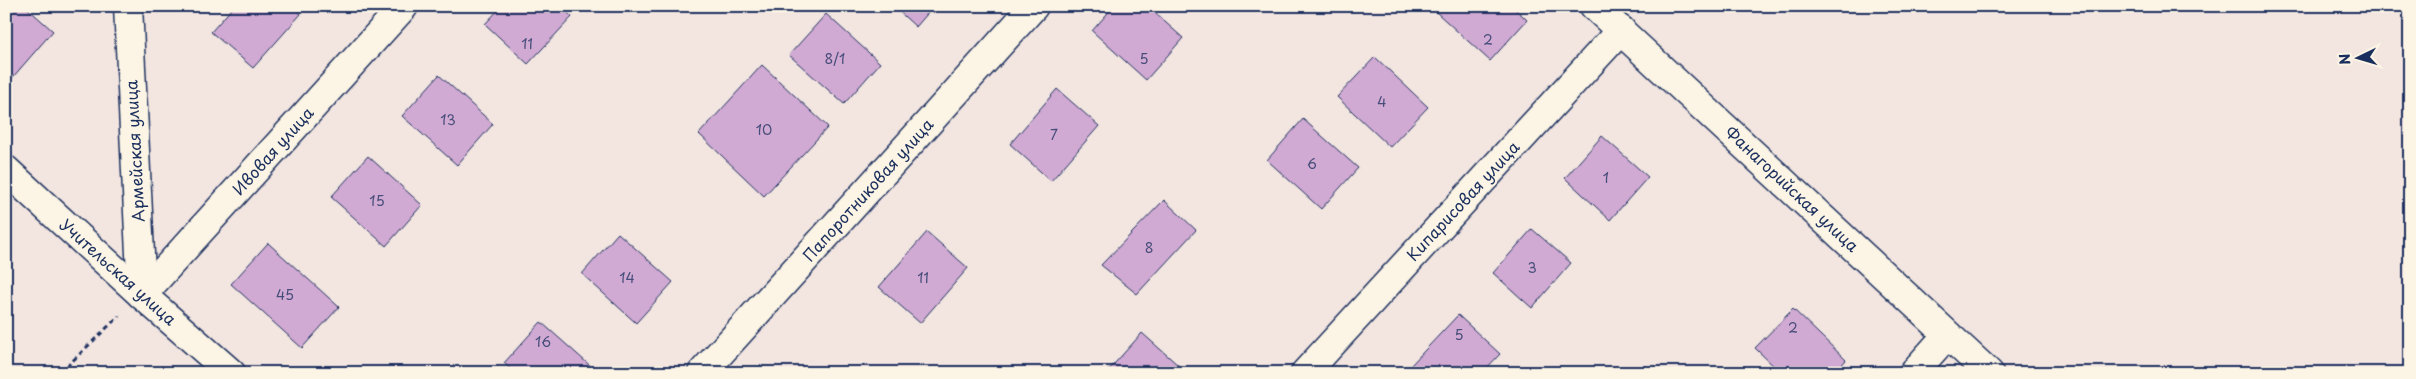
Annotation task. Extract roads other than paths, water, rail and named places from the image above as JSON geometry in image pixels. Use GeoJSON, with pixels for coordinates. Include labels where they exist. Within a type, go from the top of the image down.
{"type":"FeatureCollection","features":[{"type":"Feature","properties":{"kind":"street","name":"Армейская улица"},"geometry":{"type":"LineString","coordinates":[[128,6],[142,295]]}},
{"type":"Feature","properties":{"kind":"street","name":"Ивовая улица"},"geometry":{"type":"LineString","coordinates":[[142,295],[404,6]]}},
{"type":"Feature","properties":{"kind":"street","name":"Папоротниковая улица"},"geometry":{"type":"LineString","coordinates":[[702,373],[1034,6]]}},
{"type":"Feature","properties":{"kind":"street","name":"Фанагорийская улица"},"geometry":{"type":"LineString","coordinates":[[1594,6],[1989,373]]}},
{"type":"Feature","properties":{"kind":"street","name":"Кипарисовая улица"},"geometry":{"type":"LineString","coordinates":[[1306,373],[1621,30]]}},
{"type":"Feature","properties":{"kind":"street","name":"Учительская улица"},"geometry":{"type":"LineString","coordinates":[[6,170],[142,295],[231,373]]}},
{"type":"Feature","properties":{"kind":"street"},"geometry":{"type":"LineString","coordinates":[[1913,373],[1947,335]]}}]}
